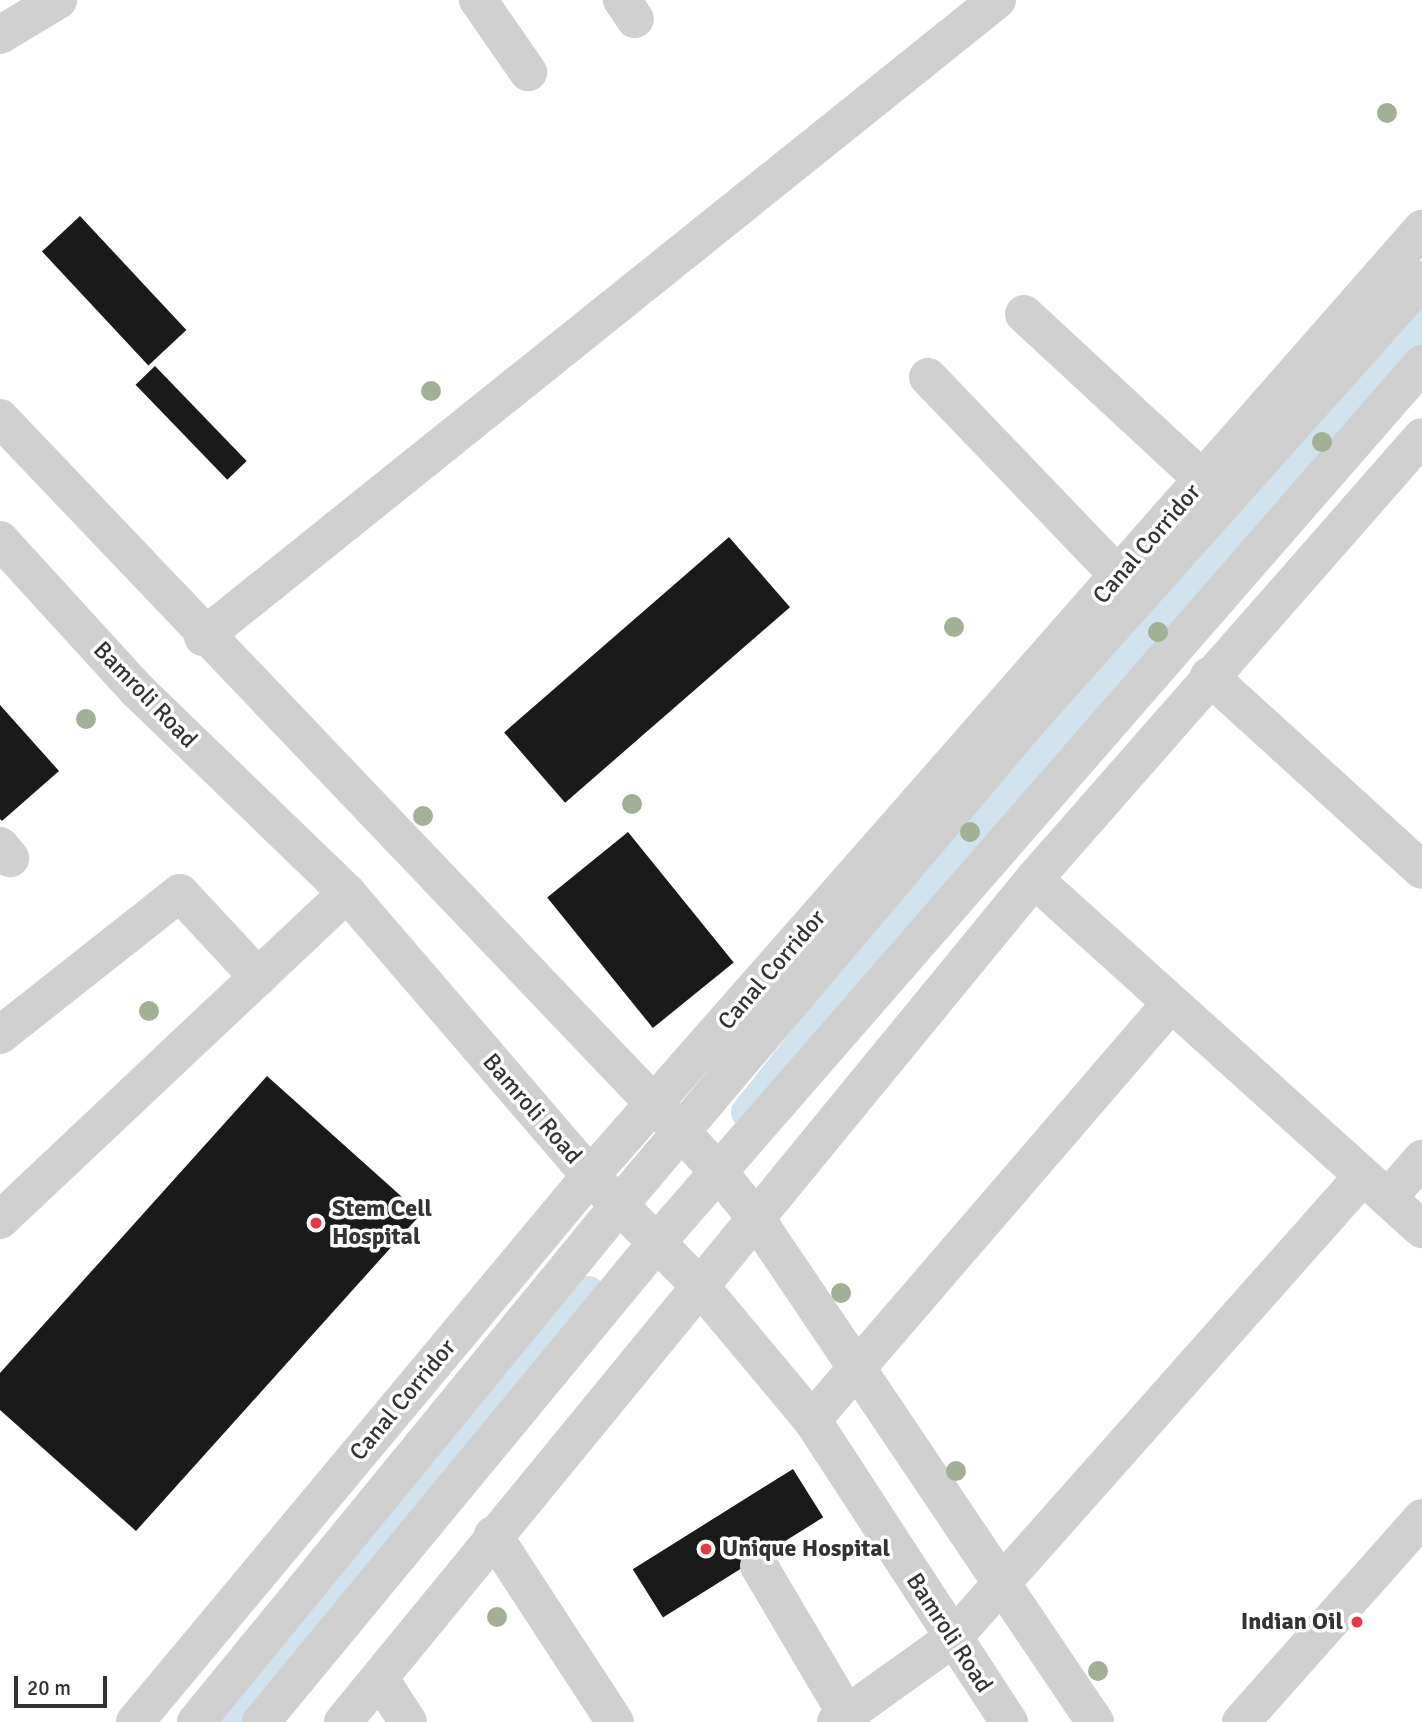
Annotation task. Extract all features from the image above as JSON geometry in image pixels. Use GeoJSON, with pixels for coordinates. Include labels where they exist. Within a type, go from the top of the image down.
{"type":"FeatureCollection","features":[{"type":"Feature","properties":{"kind":"street"},"geometry":{"type":"LineString","coordinates":[[0,35],[58,0]]}},
{"type":"Feature","properties":{"kind":"street"},"geometry":{"type":"LineString","coordinates":[[478,0],[528,72]]}},
{"type":"Feature","properties":{"kind":"street"},"geometry":{"type":"LineString","coordinates":[[204,637],[997,0]]}},
{"type":"Feature","properties":{"kind":"street","name":"Canal Corridor"},"geometry":{"type":"LineString","coordinates":[[135,1722],[590,1176],[1422,229]]}},
{"type":"Feature","properties":{"kind":"street"},"geometry":{"type":"LineString","coordinates":[[197,1722],[620,1204],[1030,719],[1422,281]]}},
{"type":"Feature","properties":{"kind":"street"},"geometry":{"type":"LineString","coordinates":[[1024,314],[1203,480]]}},
{"type":"Feature","properties":{"kind":"street"},"geometry":{"type":"LineString","coordinates":[[261,1722],[658,1241],[1422,364]]}},
{"type":"Feature","properties":{"kind":"street"},"geometry":{"type":"LineString","coordinates":[[928,377],[1119,576]]}},
{"type":"Feature","properties":{"kind":"street"},"geometry":{"type":"LineString","coordinates":[[0,418],[204,637],[682,1130],[718,1171],[755,1217],[858,1367],[999,1585],[1094,1722]]}},
{"type":"Feature","properties":{"kind":"street"},"geometry":{"type":"LineString","coordinates":[[343,1722],[493,1535],[1034,879],[1209,676],[1422,437]]}},
{"type":"Feature","properties":{"kind":"street","name":"Bamroli Road"},"geometry":{"type":"LineString","coordinates":[[0,540],[137,690],[347,893],[590,1176],[658,1241],[699,1285],[812,1420],[952,1639],[1009,1722]]}},
{"type":"Feature","properties":{"kind":"street"},"geometry":{"type":"LineString","coordinates":[[1209,676],[1422,870]]}},
{"type":"Feature","properties":{"kind":"street"},"geometry":{"type":"LineString","coordinates":[[1034,879],[1422,1229]]}},
{"type":"Feature","properties":{"kind":"street"},"geometry":{"type":"LineString","coordinates":[[0,1035],[180,893],[258,977]]}},
{"type":"Feature","properties":{"kind":"street"},"geometry":{"type":"LineString","coordinates":[[0,1220],[347,893]]}},
{"type":"Feature","properties":{"kind":"street"},"geometry":{"type":"LineString","coordinates":[[812,1420],[1171,1003]]}},
{"type":"Feature","properties":{"kind":"street"},"geometry":{"type":"LineString","coordinates":[[759,1566],[844,1720],[952,1639],[999,1585],[1376,1187],[1422,1159]]}},
{"type":"Feature","properties":{"kind":"street"},"geometry":{"type":"LineString","coordinates":[[1241,1722],[1422,1518]]}},
{"type":"Feature","properties":{"kind":"street"},"geometry":{"type":"LineString","coordinates":[[493,1535],[615,1722]]}},
{"type":"Feature","properties":{"kind":"street"},"geometry":{"type":"LineString","coordinates":[[380,1678],[408,1722]]}},
{"type":"Feature","properties":{"kind":"building"},"geometry":{"type":"Polygon","coordinates":[[[80,216],[186,330],[148,366],[42,251],[80,216]]]}},
{"type":"Feature","properties":{"kind":"building"},"geometry":{"type":"Polygon","coordinates":[[[155,366],[247,461],[227,480],[136,385],[155,366]]]}},
{"type":"Feature","properties":{"kind":"building"},"geometry":{"type":"Polygon","coordinates":[[[729,537],[790,607],[565,803],[504,733],[729,537]]]}},
{"type":"Feature","properties":{"kind":"building"},"geometry":{"type":"Polygon","coordinates":[[[0,705],[59,771],[2,821],[0,819],[0,705]]]}},
{"type":"Feature","properties":{"kind":"building"},"geometry":{"type":"Polygon","coordinates":[[[628,832],[734,963],[653,1028],[547,897],[628,832]]]}},
{"type":"Feature","properties":{"kind":"building"},"geometry":{"type":"Polygon","coordinates":[[[267,1076],[421,1214],[136,1531],[0,1410],[0,1373],[267,1076]]]}},
{"type":"Feature","properties":{"kind":"building"},"geometry":{"type":"Polygon","coordinates":[[[793,1469],[823,1517],[663,1617],[633,1569],[793,1469]]]}},
{"type":"Feature","properties":{"kind":"waterway"},"geometry":{"type":"LineString","coordinates":[[747,1112],[914,901],[1422,321]]}},
{"type":"Feature","properties":{"kind":"waterway"},"geometry":{"type":"LineString","coordinates":[[226,1722],[588,1292]]}},
{"type":"Feature","properties":{"kind":"place","name":"Stem Cell Hospital"},"geometry":{"type":"Point","coordinates":[316,1223]}},
{"type":"Feature","properties":{"kind":"place","name":"Unique Hospital"},"geometry":{"type":"Point","coordinates":[706,1549]}},
{"type":"Feature","properties":{"kind":"place","name":"Indian Oil"},"geometry":{"type":"Point","coordinates":[1357,1622]}}]}
